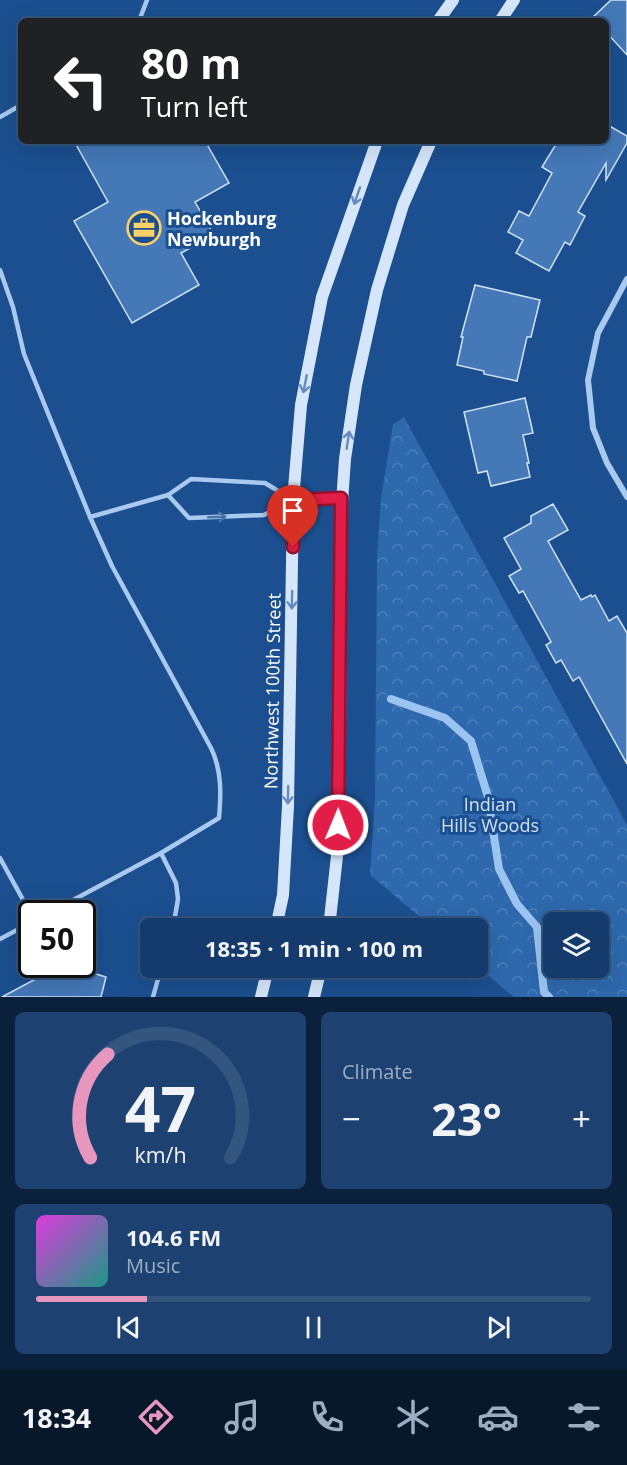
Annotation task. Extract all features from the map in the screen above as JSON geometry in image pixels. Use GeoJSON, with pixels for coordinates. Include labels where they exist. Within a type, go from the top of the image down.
{"type":"FeatureCollection","features":[{"type":"Feature","properties":{"kind":"main road"},"geometry":{"type":"LineString","coordinates":[[440,18],[453,0]]}},
{"type":"Feature","properties":{"kind":"main road"},"geometry":{"type":"LineString","coordinates":[[502,18],[514,0]]}},
{"type":"Feature","properties":{"kind":"main road","name":"Northwest 100th Street"},"geometry":{"type":"LineString","coordinates":[[278,918],[283,895],[288,806],[293,500],[301,405],[321,297],[375,144]]}},
{"type":"Feature","properties":{"kind":"main road"},"geometry":{"type":"LineString","coordinates":[[330,918],[338,847],[341,498],[345,459],[356,385],[377,290],[403,205],[430,144]]}},
{"type":"Feature","properties":{"kind":"main road"},"geometry":{"type":"LineString","coordinates":[[261,997],[266,978]]}},
{"type":"Feature","properties":{"kind":"main road"},"geometry":{"type":"LineString","coordinates":[[314,997],[319,978]]}},
{"type":"Feature","properties":{"kind":"street"},"geometry":{"type":"LineString","coordinates":[[627,279],[598,333],[588,380],[593,428],[607,463],[627,497]]}},
{"type":"Feature","properties":{"kind":"lane"},"geometry":{"type":"LineString","coordinates":[[140,18],[147,0]]}},
{"type":"Feature","properties":{"kind":"lane"},"geometry":{"type":"LineString","coordinates":[[0,117],[18,107]]}},
{"type":"Feature","properties":{"kind":"lane"},"geometry":{"type":"LineString","coordinates":[[0,270],[13,307],[24,354],[90,517],[112,566],[215,754],[220,779],[219,818],[161,853],[73,900]]}},
{"type":"Feature","properties":{"kind":"lane"},"geometry":{"type":"LineString","coordinates":[[90,517],[168,495],[190,478],[265,483],[293,500]]}},
{"type":"Feature","properties":{"kind":"lane"},"geometry":{"type":"LineString","coordinates":[[168,495],[189,518],[264,515],[293,500],[341,498]]}},
{"type":"Feature","properties":{"kind":"lane"},"geometry":{"type":"LineString","coordinates":[[161,853],[176,882],[175,918]]}},
{"type":"Feature","properties":{"kind":"lane"},"geometry":{"type":"LineString","coordinates":[[0,858],[23,900]]}},
{"type":"Feature","properties":{"kind":"lane"},"geometry":{"type":"LineString","coordinates":[[0,939],[18,929]]}},
{"type":"Feature","properties":{"kind":"lane"},"geometry":{"type":"LineString","coordinates":[[153,997],[158,978]]}},
{"type":"Feature","properties":{"kind":"green space","name":"Indian Hills Woods"},"geometry":{"type":"Polygon","coordinates":[[[404,417],[627,825],[627,997],[514,997],[488,975],[488,918],[421,918],[370,875],[375,799],[377,556],[381,498],[393,424],[404,417]]]}},
{"type":"Feature","properties":{"kind":"building"},"geometry":{"type":"Polygon","coordinates":[[[611,0],[627,0],[627,55],[609,35],[609,18],[592,18],[611,0]]]}},
{"type":"Feature","properties":{"kind":"building"},"geometry":{"type":"Polygon","coordinates":[[[609,126],[627,136],[627,143],[606,180],[606,163],[578,212],[585,216],[570,245],[565,242],[549,271],[516,253],[523,240],[508,232],[519,211],[529,216],[552,173],[542,167],[556,144],[609,144],[609,126]]]}},
{"type":"Feature","properties":{"kind":"building","name":"Hockenburg Newburgh"},"geometry":{"type":"Polygon","coordinates":[[[76,144],[207,144],[229,183],[195,202],[214,235],[181,253],[199,285],[132,323],[74,221],[108,202],[76,144]]]}},
{"type":"Feature","properties":{"kind":"building"},"geometry":{"type":"Polygon","coordinates":[[[475,285],[540,300],[531,337],[527,337],[517,381],[457,365],[463,337],[461,337],[475,285]]]}},
{"type":"Feature","properties":{"kind":"building"},"geometry":{"type":"Polygon","coordinates":[[[525,398],[533,433],[523,435],[530,477],[491,486],[487,471],[478,473],[464,412],[525,398]]]}},
{"type":"Feature","properties":{"kind":"building"},"geometry":{"type":"Polygon","coordinates":[[[553,504],[568,530],[548,541],[581,600],[595,595],[609,621],[617,616],[627,633],[627,764],[579,677],[573,681],[561,660],[556,663],[546,645],[551,642],[523,591],[519,593],[509,576],[521,569],[504,538],[531,523],[531,516],[553,504]]]}},
{"type":"Feature","properties":{"kind":"building"},"geometry":{"type":"Polygon","coordinates":[[[96,974],[106,977],[101,997],[2,997],[37,978],[96,978],[96,974]]]}},
{"type":"Feature","properties":{"kind":"waterway"},"geometry":{"type":"LineString","coordinates":[[391,699],[445,718],[471,741],[488,797],[499,869],[517,904],[537,927],[544,992],[549,997]]}},
{"type":"Feature","properties":{"kind":"place","name":"Hockenburg Newburgh"},"geometry":{"type":"Point","coordinates":[144,228]}},
{"type":"Feature","properties":{"kind":"route"},"geometry":{"type":"LineString","coordinates":[[293,547],[293,500],[341,498],[338,825]]}}]}
